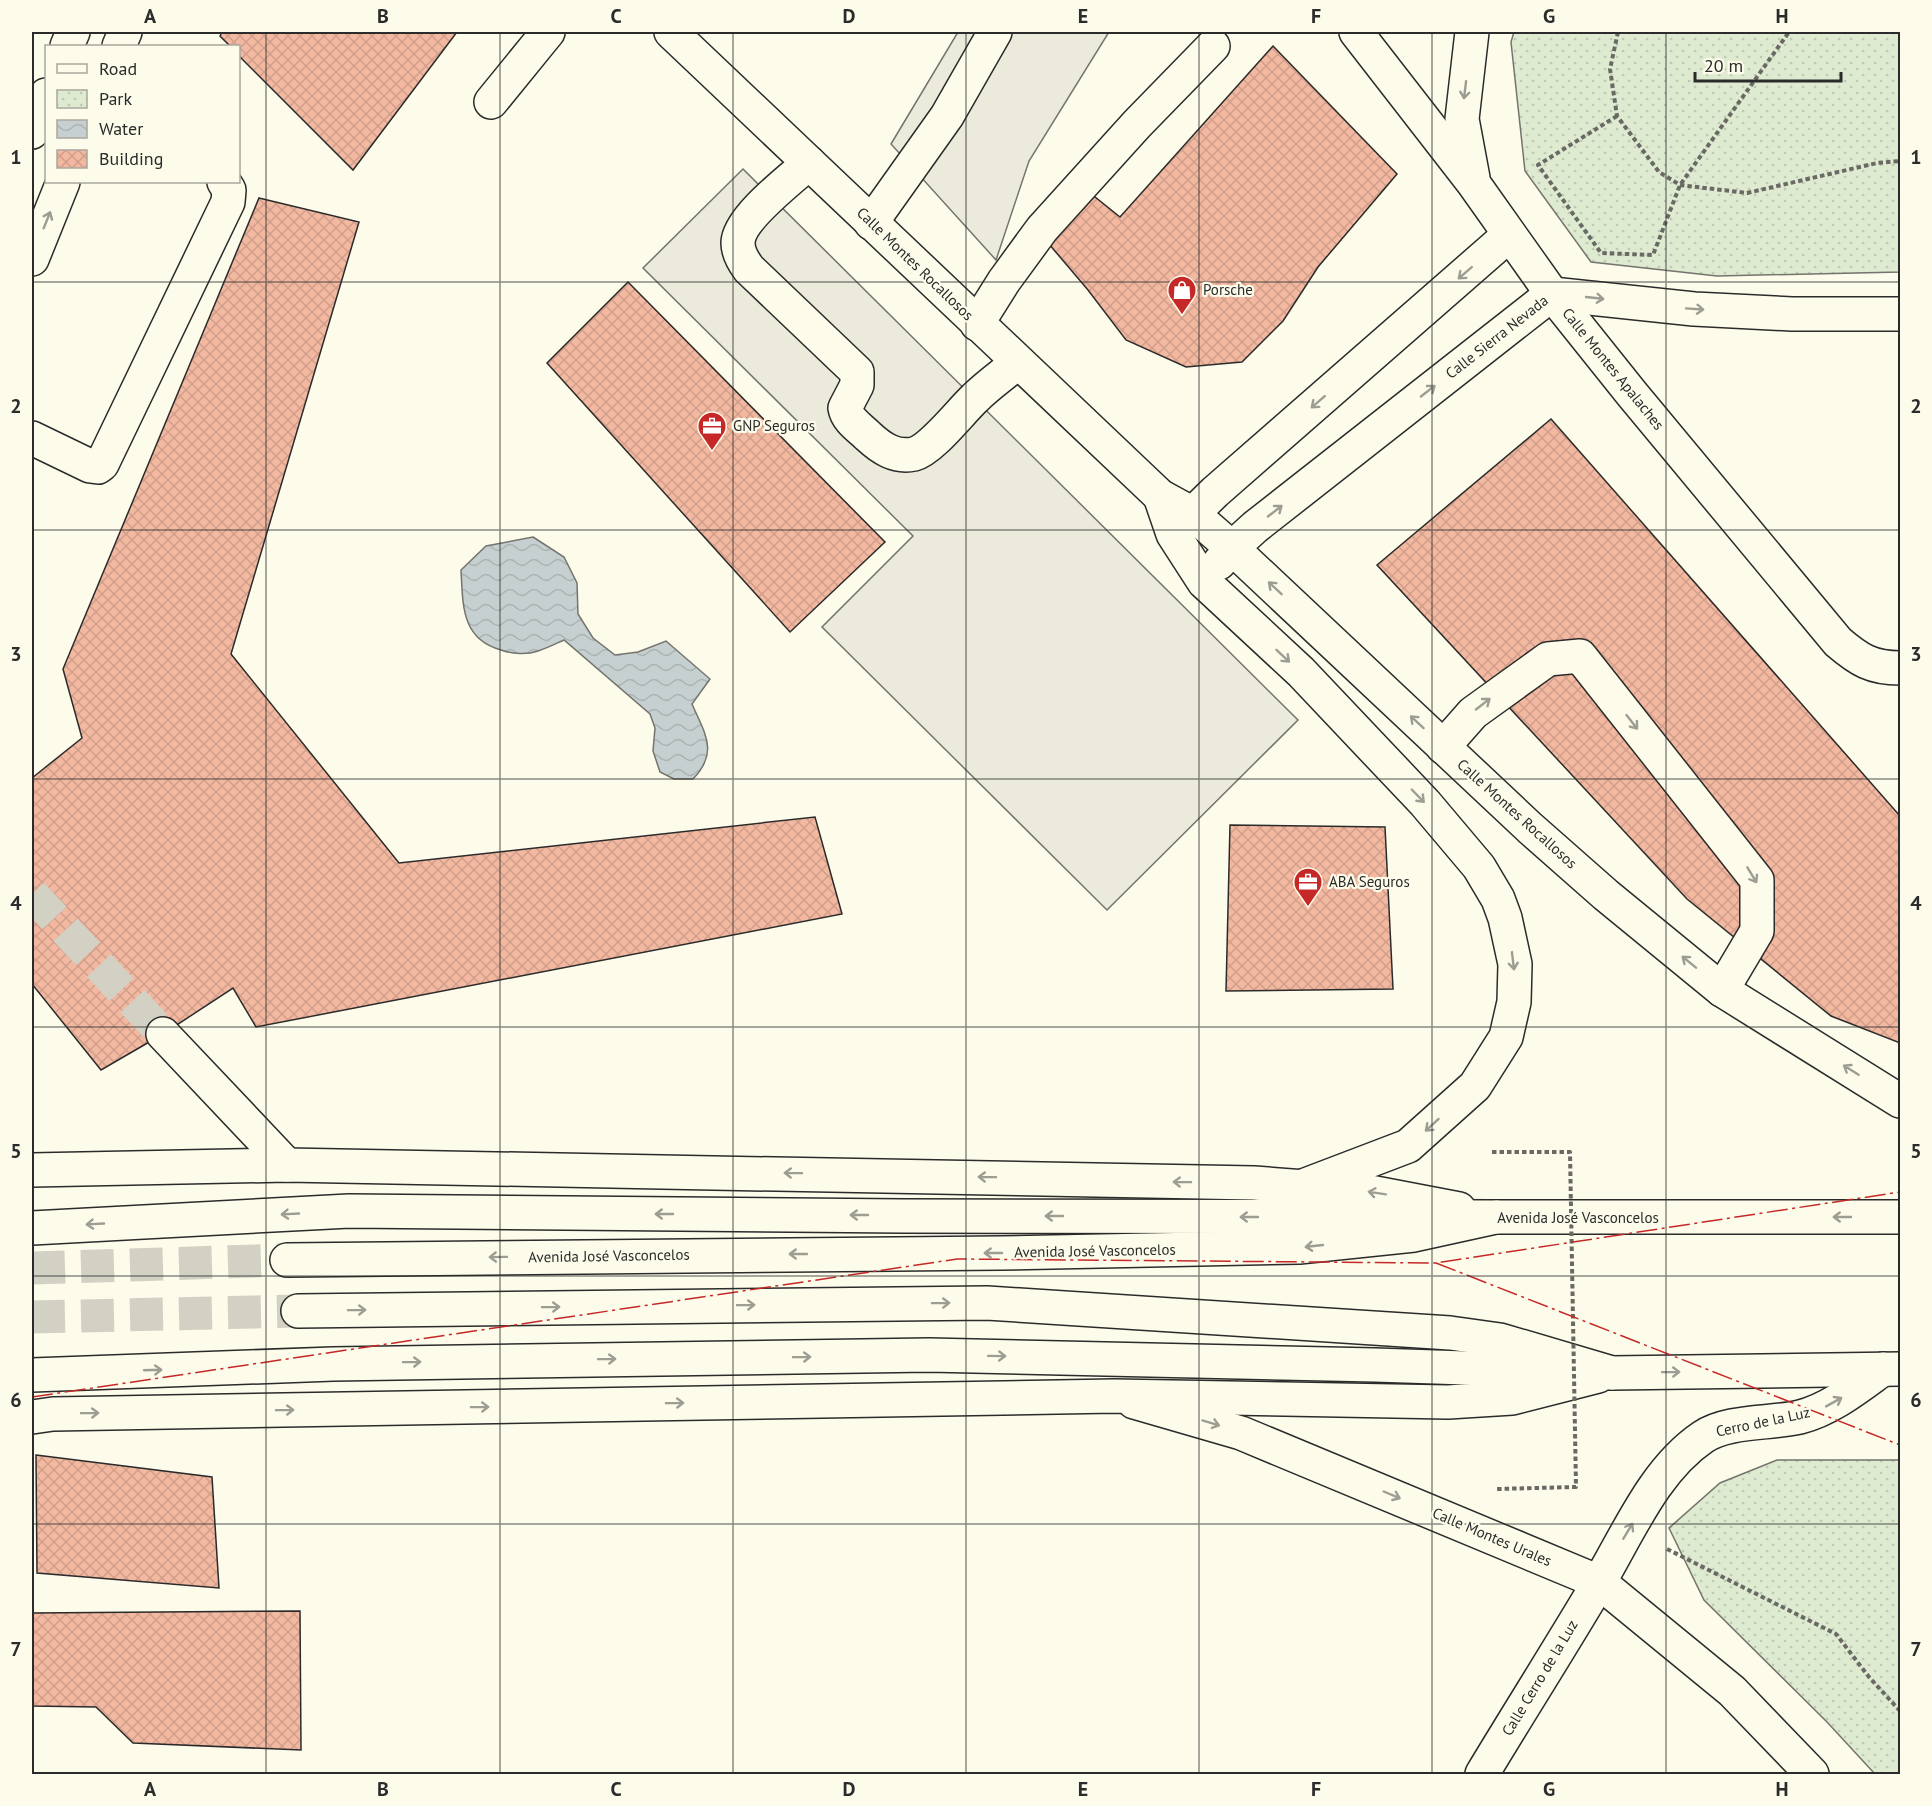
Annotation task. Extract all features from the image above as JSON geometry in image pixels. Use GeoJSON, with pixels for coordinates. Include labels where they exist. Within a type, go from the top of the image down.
{"type":"FeatureCollection","features":[{"type":"Feature","properties":{"kind":"main road"},"geometry":{"type":"LineString","coordinates":[[492,102],[548,32]]}},
{"type":"Feature","properties":{"kind":"main road","name":"Calle Montes Rocallosos"},"geometry":{"type":"LineString","coordinates":[[671,32],[1160,496],[1183,524],[1204,582],[1301,672],[1425,803],[1479,867],[1498,899],[1505,918],[1515,964],[1514,1002],[1506,1037],[1475,1086],[1408,1146],[1303,1186]]}},
{"type":"Feature","properties":{"kind":"main road"},"geometry":{"type":"LineString","coordinates":[[871,223],[947,116],[995,32]]}},
{"type":"Feature","properties":{"kind":"main road","name":"Calle Montes Apalaches"},"geometry":{"type":"LineString","coordinates":[[1356,32],[1474,184],[1552,294],[1838,642],[1855,657],[1866,663],[1886,668],[1900,668]]}},
{"type":"Feature","properties":{"kind":"main road"},"geometry":{"type":"LineString","coordinates":[[1472,32],[1462,119],[1474,184]]}},
{"type":"Feature","properties":{"kind":"main road"},"geometry":{"type":"LineString","coordinates":[[977,324],[1004,281],[1042,229],[1137,124],[1213,46]]}},
{"type":"Feature","properties":{"kind":"main road"},"geometry":{"type":"LineString","coordinates":[[32,132],[45,98]]}},
{"type":"Feature","properties":{"kind":"main road"},"geometry":{"type":"LineString","coordinates":[[809,163],[750,216],[741,228],[738,242],[741,256],[749,269],[857,372],[857,385],[845,408],[849,418],[888,452],[902,455],[915,453],[927,447],[976,397],[1018,362]]}},
{"type":"Feature","properties":{"kind":"main road"},"geometry":{"type":"LineString","coordinates":[[32,259],[63,183]]}},
{"type":"Feature","properties":{"kind":"main road"},"geometry":{"type":"LineString","coordinates":[[32,438],[94,467],[102,464],[228,202],[229,190],[225,183]]}},
{"type":"Feature","properties":{"kind":"main road"},"geometry":{"type":"LineString","coordinates":[[1183,524],[1215,492],[1509,235]]}},
{"type":"Feature","properties":{"kind":"main road","name":"Calle Sierra Nevada"},"geometry":{"type":"LineString","coordinates":[[1204,582],[1232,548],[1264,520],[1552,294],[1694,309],[1792,314],[1900,314]]}},
{"type":"Feature","properties":{"kind":"main road","name":"Calle Montes Rocallosos"},"geometry":{"type":"LineString","coordinates":[[1183,524],[1232,548],[1530,828],[1606,895],[1722,990],[1900,1101]]}},
{"type":"Feature","properties":{"kind":"main road"},"geometry":{"type":"LineString","coordinates":[[1443,747],[1473,713],[1548,659],[1580,656],[1757,880],[1756,931],[1722,990]]}},
{"type":"Feature","properties":{"kind":"main road"},"geometry":{"type":"LineString","coordinates":[[163,1034],[287,1164]]}},
{"type":"Feature","properties":{"kind":"main road"},"geometry":{"type":"LineString","coordinates":[[32,1170],[287,1164],[1254,1183],[1370,1192],[1496,1217]]}},
{"type":"Feature","properties":{"kind":"main road"},"geometry":{"type":"LineString","coordinates":[[32,1228],[349,1211],[926,1216],[1496,1217]]}},
{"type":"Feature","properties":{"kind":"main road","name":"Avenida José Vasconcelos"},"geometry":{"type":"LineString","coordinates":[[287,1260],[1001,1253],[1299,1247],[1414,1235],[1496,1217],[1900,1217]]}},
{"type":"Feature","properties":{"kind":"main road"},"geometry":{"type":"LineString","coordinates":[[298,1311],[987,1302],[1450,1333],[1500,1340],[1612,1373]]}},
{"type":"Feature","properties":{"kind":"main road"},"geometry":{"type":"LineString","coordinates":[[32,1375],[333,1364],[929,1355],[1612,1373],[1892,1369]]}},
{"type":"Feature","properties":{"kind":"main road","name":"Cerro de la Luz"},"geometry":{"type":"LineString","coordinates":[[1599,1582],[1667,1469],[1684,1451],[1705,1435],[1725,1428],[1802,1416],[1828,1406],[1892,1369]]}},
{"type":"Feature","properties":{"kind":"main road"},"geometry":{"type":"LineString","coordinates":[[32,1418],[53,1414],[1114,1396],[1252,1400],[1480,1401],[1512,1398],[1612,1373]]}},
{"type":"Feature","properties":{"kind":"main road","name":"Calle Montes Urales"},"geometry":{"type":"LineString","coordinates":[[1114,1396],[1241,1433],[1599,1582],[1732,1691],[1812,1774]]}},
{"type":"Feature","properties":{"kind":"main road","name":"Calle Cerro de la Luz"},"geometry":{"type":"LineString","coordinates":[[1482,1774],[1599,1582]]}},
{"type":"Feature","properties":{"kind":"path"},"geometry":{"type":"LineString","coordinates":[[1618,32],[1610,69],[1617,116],[1659,172],[1680,185],[1747,193],[1877,163],[1900,161]]}},
{"type":"Feature","properties":{"kind":"path"},"geometry":{"type":"LineString","coordinates":[[1617,116],[1538,165],[1601,253],[1653,255],[1680,185],[1789,32]]}},
{"type":"Feature","properties":{"kind":"path"},"geometry":{"type":"LineString","coordinates":[[1492,1152],[1570,1152],[1576,1475],[1576,1487],[1497,1490]]}},
{"type":"Feature","properties":{"kind":"path"},"geometry":{"type":"LineString","coordinates":[[1667,1549],[1836,1634],[1869,1677],[1900,1711]]}},
{"type":"Feature","properties":{"kind":"green space"},"geometry":{"type":"Polygon","coordinates":[[[1514,32],[1900,32],[1900,272],[1717,276],[1591,262],[1525,171],[1511,42],[1514,32]]]}},
{"type":"Feature","properties":{"kind":"green space"},"geometry":{"type":"Polygon","coordinates":[[[1777,1460],[1900,1460],[1900,1774],[1875,1774],[1827,1722],[1704,1600],[1669,1528],[1720,1483],[1777,1460]]]}},
{"type":"Feature","properties":{"kind":"shaded area"},"geometry":{"type":"Polygon","coordinates":[[[958,32],[1109,32],[1029,161],[996,260],[891,144],[958,32]]]}},
{"type":"Feature","properties":{"kind":"shaded area"},"geometry":{"type":"Polygon","coordinates":[[[743,169],[1298,720],[1107,910],[822,627],[913,536],[643,268],[743,169]]]}},
{"type":"Feature","properties":{"kind":"water"},"geometry":{"type":"Polygon","coordinates":[[[533,537],[564,557],[577,583],[578,614],[593,638],[615,655],[638,652],[666,641],[710,679],[692,704],[705,734],[708,751],[706,760],[693,779],[674,779],[660,772],[653,751],[655,728],[650,714],[564,640],[534,652],[515,653],[488,645],[471,629],[464,608],[461,570],[486,546],[533,537]]]}},
{"type":"Feature","properties":{"kind":"building"},"geometry":{"type":"Polygon","coordinates":[[[222,32],[457,32],[353,170],[240,57],[240,45],[229,45],[220,36],[222,32]]]}},
{"type":"Feature","properties":{"kind":"building"},"geometry":{"type":"Polygon","coordinates":[[[1273,46],[1397,174],[1318,267],[1283,321],[1242,362],[1186,367],[1126,340],[1043,237],[1090,193],[1120,217],[1273,46]]]}},
{"type":"Feature","properties":{"kind":"building"},"geometry":{"type":"Polygon","coordinates":[[[259,198],[359,222],[231,654],[399,863],[815,817],[842,914],[256,1027],[233,988],[163,1034],[101,1070],[32,984],[32,778],[82,738],[63,669],[259,198]]]}},
{"type":"Feature","properties":{"kind":"building","name":"GNP Seguros"},"geometry":{"type":"Polygon","coordinates":[[[628,282],[885,542],[790,632],[547,363],[628,282]]]}},
{"type":"Feature","properties":{"kind":"building"},"geometry":{"type":"Polygon","coordinates":[[[1551,419],[1900,816],[1900,1043],[1831,1016],[1687,899],[1377,565],[1551,419]]]}},
{"type":"Feature","properties":{"kind":"building","name":"ABA Seguros"},"geometry":{"type":"Polygon","coordinates":[[[1230,825],[1385,827],[1393,989],[1226,991],[1230,825]]]}},
{"type":"Feature","properties":{"kind":"building"},"geometry":{"type":"Polygon","coordinates":[[[36,1455],[212,1477],[219,1588],[37,1573],[36,1455]]]}},
{"type":"Feature","properties":{"kind":"building"},"geometry":{"type":"Polygon","coordinates":[[[300,1611],[301,1750],[133,1743],[96,1707],[32,1706],[32,1613],[300,1611]]]}},
{"type":"Feature","properties":{"kind":"tunnel"},"geometry":{"type":"LineString","coordinates":[[32,894],[163,1034]]}},
{"type":"Feature","properties":{"kind":"tunnel"},"geometry":{"type":"LineString","coordinates":[[32,1268],[287,1260]]}},
{"type":"Feature","properties":{"kind":"tunnel"},"geometry":{"type":"LineString","coordinates":[[32,1317],[298,1311]]}},
{"type":"Feature","properties":{"kind":"power"},"geometry":{"type":"LineString","coordinates":[[32,1397],[957,1259],[1436,1263],[1900,1192]]}},
{"type":"Feature","properties":{"kind":"power"},"geometry":{"type":"LineString","coordinates":[[1436,1263],[1900,1445]]}},
{"type":"Feature","properties":{"kind":"place","name":"Porsche"},"geometry":{"type":"Point","coordinates":[1182,316]}},
{"type":"Feature","properties":{"kind":"place","name":"GNP Seguros"},"geometry":{"type":"Point","coordinates":[712,452]}},
{"type":"Feature","properties":{"kind":"place","name":"ABA Seguros"},"geometry":{"type":"Point","coordinates":[1308,908]}}]}
